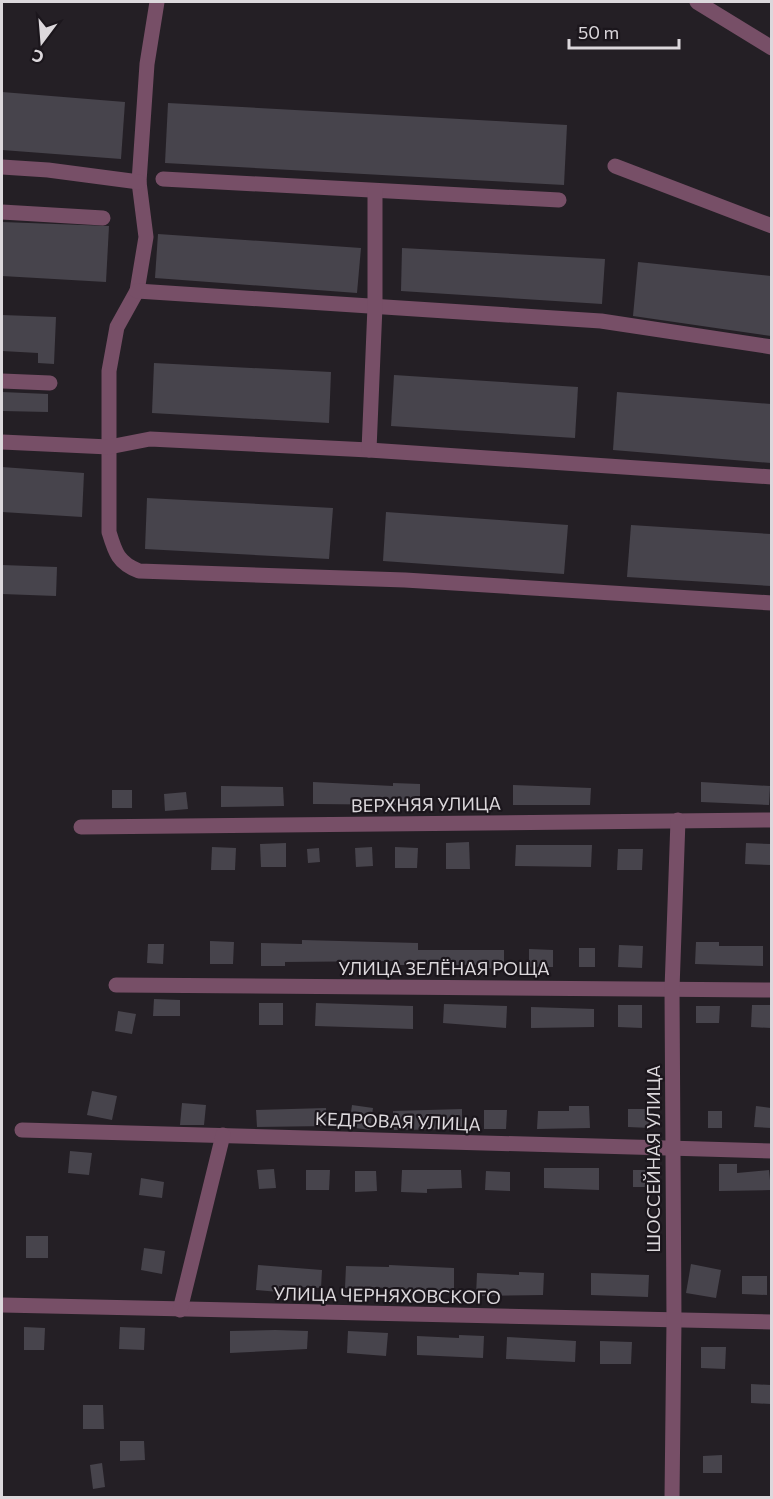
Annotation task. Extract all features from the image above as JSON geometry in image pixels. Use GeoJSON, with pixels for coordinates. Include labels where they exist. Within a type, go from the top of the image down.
{"type":"FeatureCollection","features":[{"type":"Feature","properties":{"kind":"street"},"geometry":{"type":"LineString","coordinates":[[158,2],[147,64],[139,183],[146,237],[137,291],[117,327],[109,371],[109,532],[115,555],[125,566],[139,571],[405,580],[771,603]]}},
{"type":"Feature","properties":{"kind":"street"},"geometry":{"type":"LineString","coordinates":[[697,2],[745,29],[771,48]]}},
{"type":"Feature","properties":{"kind":"street"},"geometry":{"type":"LineString","coordinates":[[615,166],[771,226]]}},
{"type":"Feature","properties":{"kind":"street"},"geometry":{"type":"LineString","coordinates":[[2,167],[48,170],[139,183]]}},
{"type":"Feature","properties":{"kind":"street"},"geometry":{"type":"LineString","coordinates":[[163,179],[559,200]]}},
{"type":"Feature","properties":{"kind":"street"},"geometry":{"type":"LineString","coordinates":[[369,450],[375,306],[375,191]]}},
{"type":"Feature","properties":{"kind":"street"},"geometry":{"type":"LineString","coordinates":[[2,212],[103,218]]}},
{"type":"Feature","properties":{"kind":"street"},"geometry":{"type":"LineString","coordinates":[[137,291],[601,321],[771,346]]}},
{"type":"Feature","properties":{"kind":"street"},"geometry":{"type":"LineString","coordinates":[[2,381],[50,383]]}},
{"type":"Feature","properties":{"kind":"street"},"geometry":{"type":"LineString","coordinates":[[2,442],[110,447],[150,439],[369,450],[771,477]]}},
{"type":"Feature","properties":{"kind":"street","name":"ШОССЕЙНАЯ УЛИЦА"},"geometry":{"type":"LineString","coordinates":[[672,1497],[674,1320],[672,989],[678,820]]}},
{"type":"Feature","properties":{"kind":"street","name":"ВЕРХНЯЯ УЛИЦА"},"geometry":{"type":"LineString","coordinates":[[81,827],[771,820]]}},
{"type":"Feature","properties":{"kind":"street","name":"УЛИЦА ЗЕЛЁНАЯ РОЩА"},"geometry":{"type":"LineString","coordinates":[[116,986],[771,990]]}},
{"type":"Feature","properties":{"kind":"street","name":"КЕДРОВАЯ УЛИЦА"},"geometry":{"type":"LineString","coordinates":[[22,1130],[771,1151]]}},
{"type":"Feature","properties":{"kind":"street"},"geometry":{"type":"LineString","coordinates":[[180,1310],[223,1135]]}},
{"type":"Feature","properties":{"kind":"street","name":"УЛИЦА ЧЕРНЯХОВСКОГО"},"geometry":{"type":"LineString","coordinates":[[2,1305],[771,1322]]}},
{"type":"Feature","properties":{"kind":"building"},"geometry":{"type":"Polygon","coordinates":[[[2,92],[125,102],[121,159],[2,150],[2,92]]]}},
{"type":"Feature","properties":{"kind":"building"},"geometry":{"type":"Polygon","coordinates":[[[168,103],[567,125],[564,185],[165,163],[168,103]]]}},
{"type":"Feature","properties":{"kind":"building"},"geometry":{"type":"Polygon","coordinates":[[[2,222],[109,226],[106,282],[2,276],[2,222]]]}},
{"type":"Feature","properties":{"kind":"building"},"geometry":{"type":"Polygon","coordinates":[[[158,234],[361,248],[357,293],[155,278],[158,234]]]}},
{"type":"Feature","properties":{"kind":"building"},"geometry":{"type":"Polygon","coordinates":[[[402,248],[605,259],[602,304],[401,291],[402,248]]]}},
{"type":"Feature","properties":{"kind":"building"},"geometry":{"type":"Polygon","coordinates":[[[638,262],[771,276],[771,336],[633,316],[638,262]]]}},
{"type":"Feature","properties":{"kind":"building"},"geometry":{"type":"Polygon","coordinates":[[[2,315],[56,317],[54,364],[38,363],[38,353],[2,351],[2,315]]]}},
{"type":"Feature","properties":{"kind":"building"},"geometry":{"type":"Polygon","coordinates":[[[154,363],[331,372],[329,423],[152,413],[154,363]]]}},
{"type":"Feature","properties":{"kind":"building"},"geometry":{"type":"Polygon","coordinates":[[[394,375],[578,387],[575,438],[391,426],[394,375]]]}},
{"type":"Feature","properties":{"kind":"building"},"geometry":{"type":"Polygon","coordinates":[[[2,392],[48,394],[48,412],[2,411],[2,392]]]}},
{"type":"Feature","properties":{"kind":"building"},"geometry":{"type":"Polygon","coordinates":[[[617,392],[771,404],[771,463],[613,450],[617,392]]]}},
{"type":"Feature","properties":{"kind":"building"},"geometry":{"type":"Polygon","coordinates":[[[2,467],[84,473],[82,517],[2,512],[2,467]]]}},
{"type":"Feature","properties":{"kind":"building"},"geometry":{"type":"Polygon","coordinates":[[[147,498],[333,508],[329,559],[145,549],[147,498]]]}},
{"type":"Feature","properties":{"kind":"building"},"geometry":{"type":"Polygon","coordinates":[[[386,512],[568,525],[564,574],[383,561],[386,512]]]}},
{"type":"Feature","properties":{"kind":"building"},"geometry":{"type":"Polygon","coordinates":[[[631,525],[771,534],[771,586],[627,577],[631,525]]]}},
{"type":"Feature","properties":{"kind":"building"},"geometry":{"type":"Polygon","coordinates":[[[2,565],[57,567],[56,596],[2,594],[2,565]]]}},
{"type":"Feature","properties":{"kind":"building"},"geometry":{"type":"Polygon","coordinates":[[[313,782],[393,786],[393,783],[420,784],[420,805],[313,804],[313,782]]]}},
{"type":"Feature","properties":{"kind":"building"},"geometry":{"type":"Polygon","coordinates":[[[701,782],[770,786],[769,805],[701,802],[701,782]]]}},
{"type":"Feature","properties":{"kind":"building"},"geometry":{"type":"Polygon","coordinates":[[[513,785],[591,788],[590,805],[513,805],[513,785]]]}},
{"type":"Feature","properties":{"kind":"building"},"geometry":{"type":"Polygon","coordinates":[[[221,786],[283,787],[284,806],[221,807],[221,786]]]}},
{"type":"Feature","properties":{"kind":"building"},"geometry":{"type":"Polygon","coordinates":[[[112,790],[132,790],[132,808],[112,808],[112,790]]]}},
{"type":"Feature","properties":{"kind":"building"},"geometry":{"type":"Polygon","coordinates":[[[186,792],[188,809],[165,811],[164,794],[186,792]]]}},
{"type":"Feature","properties":{"kind":"building"},"geometry":{"type":"Polygon","coordinates":[[[469,842],[470,869],[446,869],[446,843],[469,842]]]}},
{"type":"Feature","properties":{"kind":"building"},"geometry":{"type":"Polygon","coordinates":[[[286,843],[286,867],[261,867],[260,844],[286,843]]]}},
{"type":"Feature","properties":{"kind":"building"},"geometry":{"type":"Polygon","coordinates":[[[746,843],[771,844],[771,865],[745,864],[746,843]]]}},
{"type":"Feature","properties":{"kind":"building"},"geometry":{"type":"Polygon","coordinates":[[[516,845],[592,845],[591,867],[515,866],[516,845]]]}},
{"type":"Feature","properties":{"kind":"building"},"geometry":{"type":"Polygon","coordinates":[[[212,847],[236,848],[235,870],[211,870],[212,847]]]}},
{"type":"Feature","properties":{"kind":"building"},"geometry":{"type":"Polygon","coordinates":[[[372,847],[373,866],[356,867],[355,848],[372,847]]]}},
{"type":"Feature","properties":{"kind":"building"},"geometry":{"type":"Polygon","coordinates":[[[395,847],[418,848],[417,868],[395,868],[395,847]]]}},
{"type":"Feature","properties":{"kind":"building"},"geometry":{"type":"Polygon","coordinates":[[[319,848],[320,862],[308,863],[307,849],[319,848]]]}},
{"type":"Feature","properties":{"kind":"building"},"geometry":{"type":"Polygon","coordinates":[[[618,849],[643,849],[642,870],[617,870],[618,849]]]}},
{"type":"Feature","properties":{"kind":"building"},"geometry":{"type":"Polygon","coordinates":[[[302,940],[418,943],[418,950],[504,950],[504,969],[480,968],[480,965],[394,965],[394,961],[285,962],[285,966],[261,966],[261,943],[302,944],[302,940]]]}},
{"type":"Feature","properties":{"kind":"building"},"geometry":{"type":"Polygon","coordinates":[[[210,941],[234,942],[233,964],[210,964],[210,941]]]}},
{"type":"Feature","properties":{"kind":"building"},"geometry":{"type":"Polygon","coordinates":[[[696,942],[719,942],[719,946],[763,946],[763,966],[695,964],[696,942]]]}},
{"type":"Feature","properties":{"kind":"building"},"geometry":{"type":"Polygon","coordinates":[[[148,944],[164,944],[163,964],[147,963],[148,944]]]}},
{"type":"Feature","properties":{"kind":"building"},"geometry":{"type":"Polygon","coordinates":[[[619,945],[643,946],[642,968],[618,967],[619,945]]]}},
{"type":"Feature","properties":{"kind":"building"},"geometry":{"type":"Polygon","coordinates":[[[579,948],[595,948],[595,967],[579,967],[579,948]]]}},
{"type":"Feature","properties":{"kind":"building"},"geometry":{"type":"Polygon","coordinates":[[[529,949],[553,950],[553,967],[529,967],[529,949]]]}},
{"type":"Feature","properties":{"kind":"building"},"geometry":{"type":"Polygon","coordinates":[[[154,999],[180,1000],[180,1016],[153,1016],[154,999]]]}},
{"type":"Feature","properties":{"kind":"building"},"geometry":{"type":"Polygon","coordinates":[[[259,1003],[283,1003],[283,1025],[259,1025],[259,1003]]]}},
{"type":"Feature","properties":{"kind":"building"},"geometry":{"type":"Polygon","coordinates":[[[316,1003],[413,1006],[413,1029],[315,1026],[316,1003]]]}},
{"type":"Feature","properties":{"kind":"building"},"geometry":{"type":"Polygon","coordinates":[[[444,1004],[507,1006],[506,1028],[443,1023],[444,1004]]]}},
{"type":"Feature","properties":{"kind":"building"},"geometry":{"type":"Polygon","coordinates":[[[618,1005],[642,1005],[642,1028],[618,1027],[618,1005]]]}},
{"type":"Feature","properties":{"kind":"building"},"geometry":{"type":"Polygon","coordinates":[[[752,1005],[771,1005],[771,1028],[751,1027],[752,1005]]]}},
{"type":"Feature","properties":{"kind":"building"},"geometry":{"type":"Polygon","coordinates":[[[696,1006],[720,1006],[719,1023],[696,1023],[696,1006]]]}},
{"type":"Feature","properties":{"kind":"building"},"geometry":{"type":"Polygon","coordinates":[[[531,1007],[594,1009],[594,1027],[531,1028],[531,1007]]]}},
{"type":"Feature","properties":{"kind":"building"},"geometry":{"type":"Polygon","coordinates":[[[118,1011],[136,1014],[132,1034],[115,1031],[118,1011]]]}},
{"type":"Feature","properties":{"kind":"building"},"geometry":{"type":"Polygon","coordinates":[[[92,1091],[117,1096],[112,1120],[87,1115],[92,1091]]]}},
{"type":"Feature","properties":{"kind":"building"},"geometry":{"type":"Polygon","coordinates":[[[182,1103],[206,1105],[204,1125],[180,1125],[182,1103]]]}},
{"type":"Feature","properties":{"kind":"building"},"geometry":{"type":"Polygon","coordinates":[[[352,1105],[373,1108],[370,1130],[349,1127],[352,1105]]]}},
{"type":"Feature","properties":{"kind":"building"},"geometry":{"type":"Polygon","coordinates":[[[569,1106],[589,1106],[590,1128],[537,1129],[538,1111],[569,1111],[569,1106]]]}},
{"type":"Feature","properties":{"kind":"building"},"geometry":{"type":"Polygon","coordinates":[[[756,1106],[771,1108],[771,1128],[754,1127],[756,1106]]]}},
{"type":"Feature","properties":{"kind":"building"},"geometry":{"type":"Polygon","coordinates":[[[326,1108],[327,1126],[257,1127],[256,1110],[326,1108]]]}},
{"type":"Feature","properties":{"kind":"building"},"geometry":{"type":"Polygon","coordinates":[[[462,1109],[462,1129],[394,1130],[393,1111],[462,1109]]]}},
{"type":"Feature","properties":{"kind":"building"},"geometry":{"type":"Polygon","coordinates":[[[628,1109],[651,1109],[650,1128],[628,1127],[628,1109]]]}},
{"type":"Feature","properties":{"kind":"building"},"geometry":{"type":"Polygon","coordinates":[[[484,1110],[507,1110],[506,1129],[484,1129],[484,1110]]]}},
{"type":"Feature","properties":{"kind":"building"},"geometry":{"type":"Polygon","coordinates":[[[708,1111],[722,1111],[722,1128],[708,1128],[708,1111]]]}},
{"type":"Feature","properties":{"kind":"building"},"geometry":{"type":"Polygon","coordinates":[[[70,1151],[92,1153],[89,1175],[68,1173],[70,1151]]]}},
{"type":"Feature","properties":{"kind":"building"},"geometry":{"type":"Polygon","coordinates":[[[719,1164],[737,1164],[737,1173],[769,1170],[771,1190],[719,1191],[719,1164]]]}},
{"type":"Feature","properties":{"kind":"building"},"geometry":{"type":"Polygon","coordinates":[[[544,1168],[599,1168],[599,1190],[544,1188],[544,1168]]]}},
{"type":"Feature","properties":{"kind":"building"},"geometry":{"type":"Polygon","coordinates":[[[274,1169],[276,1188],[259,1189],[257,1170],[274,1169]]]}},
{"type":"Feature","properties":{"kind":"building"},"geometry":{"type":"Polygon","coordinates":[[[306,1170],[330,1170],[329,1190],[306,1190],[306,1170]]]}},
{"type":"Feature","properties":{"kind":"building"},"geometry":{"type":"Polygon","coordinates":[[[402,1170],[461,1170],[462,1188],[427,1189],[427,1193],[401,1192],[402,1170]]]}},
{"type":"Feature","properties":{"kind":"building"},"geometry":{"type":"Polygon","coordinates":[[[633,1170],[649,1170],[649,1187],[633,1187],[633,1170]]]}},
{"type":"Feature","properties":{"kind":"building"},"geometry":{"type":"Polygon","coordinates":[[[355,1171],[376,1171],[377,1191],[355,1192],[355,1171]]]}},
{"type":"Feature","properties":{"kind":"building"},"geometry":{"type":"Polygon","coordinates":[[[486,1171],[510,1172],[510,1191],[485,1190],[486,1171]]]}},
{"type":"Feature","properties":{"kind":"building"},"geometry":{"type":"Polygon","coordinates":[[[141,1178],[164,1182],[162,1198],[139,1195],[141,1178]]]}},
{"type":"Feature","properties":{"kind":"building"},"geometry":{"type":"Polygon","coordinates":[[[26,1236],[48,1236],[48,1258],[26,1258],[26,1236]]]}},
{"type":"Feature","properties":{"kind":"building"},"geometry":{"type":"Polygon","coordinates":[[[144,1248],[165,1251],[162,1274],[141,1270],[144,1248]]]}},
{"type":"Feature","properties":{"kind":"building"},"geometry":{"type":"Polygon","coordinates":[[[691,1264],[721,1270],[716,1298],[686,1293],[691,1264]]]}},
{"type":"Feature","properties":{"kind":"building"},"geometry":{"type":"Polygon","coordinates":[[[258,1265],[322,1270],[321,1288],[279,1286],[279,1292],[256,1290],[258,1265]]]}},
{"type":"Feature","properties":{"kind":"building"},"geometry":{"type":"Polygon","coordinates":[[[389,1265],[454,1268],[454,1291],[345,1288],[346,1266],[389,1267],[389,1265]]]}},
{"type":"Feature","properties":{"kind":"building"},"geometry":{"type":"Polygon","coordinates":[[[519,1272],[544,1273],[543,1295],[476,1296],[477,1273],[519,1275],[519,1272]]]}},
{"type":"Feature","properties":{"kind":"building"},"geometry":{"type":"Polygon","coordinates":[[[591,1273],[649,1275],[648,1297],[591,1295],[591,1273]]]}},
{"type":"Feature","properties":{"kind":"building"},"geometry":{"type":"Polygon","coordinates":[[[742,1276],[767,1276],[767,1295],[742,1294],[742,1276]]]}},
{"type":"Feature","properties":{"kind":"building"},"geometry":{"type":"Polygon","coordinates":[[[24,1327],[45,1328],[44,1350],[24,1350],[24,1327]]]}},
{"type":"Feature","properties":{"kind":"building"},"geometry":{"type":"Polygon","coordinates":[[[120,1327],[145,1328],[144,1350],[119,1349],[120,1327]]]}},
{"type":"Feature","properties":{"kind":"building"},"geometry":{"type":"Polygon","coordinates":[[[230,1331],[308,1331],[307,1349],[230,1353],[230,1331]]]}},
{"type":"Feature","properties":{"kind":"building"},"geometry":{"type":"Polygon","coordinates":[[[348,1331],[388,1333],[386,1356],[347,1353],[348,1331]]]}},
{"type":"Feature","properties":{"kind":"building"},"geometry":{"type":"Polygon","coordinates":[[[459,1335],[484,1336],[483,1358],[417,1355],[417,1336],[459,1338],[459,1335]]]}},
{"type":"Feature","properties":{"kind":"building"},"geometry":{"type":"Polygon","coordinates":[[[507,1337],[576,1341],[575,1362],[506,1359],[507,1337]]]}},
{"type":"Feature","properties":{"kind":"building"},"geometry":{"type":"Polygon","coordinates":[[[600,1341],[632,1342],[631,1364],[600,1364],[600,1341]]]}},
{"type":"Feature","properties":{"kind":"building"},"geometry":{"type":"Polygon","coordinates":[[[701,1347],[726,1347],[725,1369],[701,1368],[701,1347]]]}},
{"type":"Feature","properties":{"kind":"building"},"geometry":{"type":"Polygon","coordinates":[[[751,1384],[771,1385],[771,1404],[751,1403],[751,1384]]]}},
{"type":"Feature","properties":{"kind":"building"},"geometry":{"type":"Polygon","coordinates":[[[83,1405],[103,1405],[104,1429],[83,1429],[83,1405]]]}},
{"type":"Feature","properties":{"kind":"building"},"geometry":{"type":"Polygon","coordinates":[[[120,1441],[144,1441],[145,1460],[120,1461],[120,1441]]]}},
{"type":"Feature","properties":{"kind":"building"},"geometry":{"type":"Polygon","coordinates":[[[722,1455],[722,1473],[703,1473],[703,1456],[722,1455]]]}},
{"type":"Feature","properties":{"kind":"building"},"geometry":{"type":"Polygon","coordinates":[[[102,1463],[105,1487],[93,1489],[90,1465],[102,1463]]]}}]}
